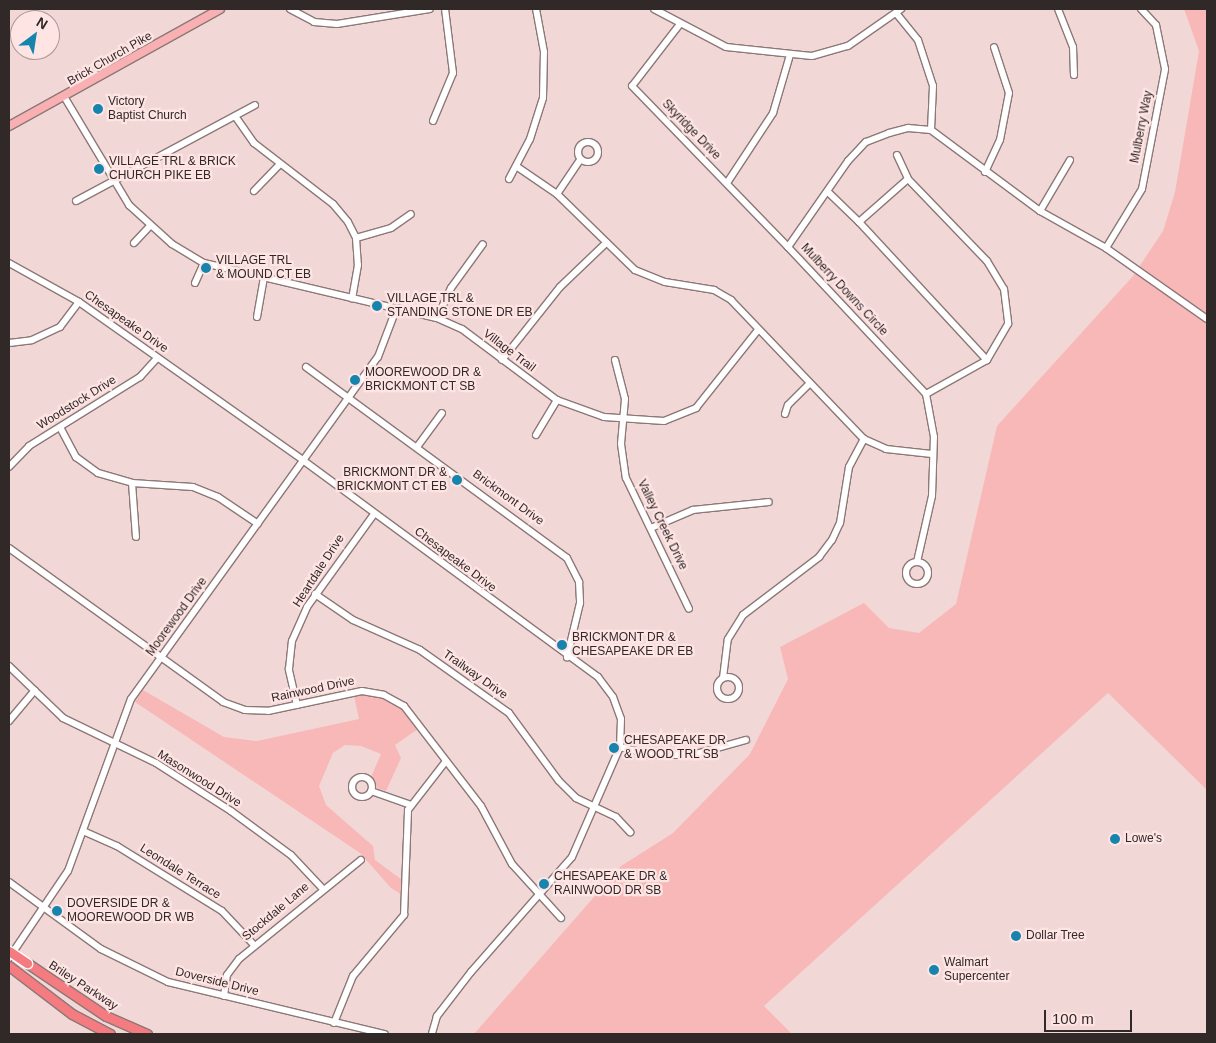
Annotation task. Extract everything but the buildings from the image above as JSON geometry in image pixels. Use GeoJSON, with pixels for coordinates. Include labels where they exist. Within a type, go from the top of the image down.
{"type":"FeatureCollection","features":[{"type":"Feature","properties":{"kind":"highway","name":"Briley Parkway"},"geometry":{"type":"LineString","coordinates":[[9,951],[106,1016],[148,1034]]}},
{"type":"Feature","properties":{"kind":"highway"},"geometry":{"type":"LineString","coordinates":[[9,966],[72,1014],[110,1034]]}},
{"type":"Feature","properties":{"kind":"main road","name":"Brick Church Pike"},"geometry":{"type":"LineString","coordinates":[[9,126],[65,98],[220,9]]}},
{"type":"Feature","properties":{"kind":"street"},"geometry":{"type":"LineString","coordinates":[[290,9],[314,22],[338,24],[430,9]]}},
{"type":"Feature","properties":{"kind":"street"},"geometry":{"type":"LineString","coordinates":[[433,121],[453,73],[445,9]]}},
{"type":"Feature","properties":{"kind":"street"},"geometry":{"type":"LineString","coordinates":[[508,179],[530,139],[543,98],[544,52],[536,9]]}},
{"type":"Feature","properties":{"kind":"street"},"geometry":{"type":"LineString","coordinates":[[654,9],[726,47],[790,55],[831,54],[899,11],[918,40],[933,86],[931,130],[1040,212],[1106,248],[1207,319]]}},
{"type":"Feature","properties":{"kind":"street"},"geometry":{"type":"LineString","coordinates":[[1058,9],[1073,47],[1074,75]]}},
{"type":"Feature","properties":{"kind":"street","name":"Mulberry Way"},"geometry":{"type":"LineString","coordinates":[[1106,248],[1142,189],[1165,69],[1156,25],[1141,9]]}},
{"type":"Feature","properties":{"kind":"street","name":"Skyridge Drive"},"geometry":{"type":"LineString","coordinates":[[680,24],[632,86],[788,247]]}},
{"type":"Feature","properties":{"kind":"street"},"geometry":{"type":"LineString","coordinates":[[986,172],[1000,140],[1009,93],[994,47]]}},
{"type":"Feature","properties":{"kind":"street"},"geometry":{"type":"LineString","coordinates":[[727,183],[773,114],[790,55]]}},
{"type":"Feature","properties":{"kind":"street","name":"Village Trail"},"geometry":{"type":"LineString","coordinates":[[65,98],[111,182],[150,226],[204,263],[264,279],[396,307],[437,318],[462,329],[557,400],[623,419],[664,421],[696,408],[758,330]]}},
{"type":"Feature","properties":{"kind":"street"},"geometry":{"type":"LineString","coordinates":[[76,201],[255,105]]}},
{"type":"Feature","properties":{"kind":"street"},"geometry":{"type":"LineString","coordinates":[[235,116],[254,142],[333,204],[356,238],[358,265],[352,298]]}},
{"type":"Feature","properties":{"kind":"street","name":"Mulberry Downs Circle"},"geometry":{"type":"LineString","coordinates":[[926,394],[788,247],[866,142],[908,128],[931,130]]}},
{"type":"Feature","properties":{"kind":"street"},"geometry":{"type":"LineString","coordinates":[[897,155],[908,179],[987,261],[1004,289],[1008,324],[1000,345],[987,360],[926,394],[934,437],[929,518],[917,562]]}},
{"type":"Feature","properties":{"kind":"street"},"geometry":{"type":"LineString","coordinates":[[557,194],[580,160]]}},
{"type":"Feature","properties":{"kind":"street"},"geometry":{"type":"LineString","coordinates":[[1040,212],[1070,160]]}},
{"type":"Feature","properties":{"kind":"street"},"geometry":{"type":"LineString","coordinates":[[254,192],[280,164]]}},
{"type":"Feature","properties":{"kind":"street"},"geometry":{"type":"LineString","coordinates":[[516,166],[557,194],[625,263],[649,277],[719,293],[758,330],[864,439],[886,449],[932,454]]}},
{"type":"Feature","properties":{"kind":"street"},"geometry":{"type":"LineString","coordinates":[[859,222],[908,179]]}},
{"type":"Feature","properties":{"kind":"street"},"geometry":{"type":"LineString","coordinates":[[828,192],[859,222],[987,360]]}},
{"type":"Feature","properties":{"kind":"street"},"geometry":{"type":"LineString","coordinates":[[356,238],[391,228],[412,214]]}},
{"type":"Feature","properties":{"kind":"street"},"geometry":{"type":"LineString","coordinates":[[134,243],[150,226]]}},
{"type":"Feature","properties":{"kind":"street"},"geometry":{"type":"LineString","coordinates":[[502,360],[560,287],[606,243]]}},
{"type":"Feature","properties":{"kind":"street"},"geometry":{"type":"LineString","coordinates":[[437,318],[451,288],[483,244]]}},
{"type":"Feature","properties":{"kind":"street","name":"Chesapeake Drive"},"geometry":{"type":"LineString","coordinates":[[9,263],[79,302],[304,461],[608,687],[621,719],[620,747],[572,857],[540,896],[471,972],[437,1016],[432,1034]]}},
{"type":"Feature","properties":{"kind":"street"},"geometry":{"type":"LineString","coordinates":[[195,283],[204,263]]}},
{"type":"Feature","properties":{"kind":"street"},"geometry":{"type":"LineString","coordinates":[[257,317],[264,279]]}},
{"type":"Feature","properties":{"kind":"street"},"geometry":{"type":"LineString","coordinates":[[9,343],[44,337],[60,327],[79,302]]}},
{"type":"Feature","properties":{"kind":"street","name":"Moorewood Drive"},"geometry":{"type":"LineString","coordinates":[[9,958],[45,908],[68,871],[84,831],[112,744],[131,699],[378,357],[396,307]]}},
{"type":"Feature","properties":{"kind":"street","name":"Woodstock Drive"},"geometry":{"type":"LineString","coordinates":[[9,467],[29,446],[61,429],[140,376],[157,358]]}},
{"type":"Feature","properties":{"kind":"street","name":"Valley Creek Drive"},"geometry":{"type":"LineString","coordinates":[[614,360],[622,379],[623,419],[621,444],[626,478],[689,608]]}},
{"type":"Feature","properties":{"kind":"street","name":"Brickmont Drive"},"geometry":{"type":"LineString","coordinates":[[306,368],[555,547],[575,568],[580,602],[567,657]]}},
{"type":"Feature","properties":{"kind":"street"},"geometry":{"type":"LineString","coordinates":[[785,414],[788,405],[810,384]]}},
{"type":"Feature","properties":{"kind":"street"},"geometry":{"type":"LineString","coordinates":[[536,435],[557,400]]}},
{"type":"Feature","properties":{"kind":"street"},"geometry":{"type":"LineString","coordinates":[[417,447],[442,413]]}},
{"type":"Feature","properties":{"kind":"street"},"geometry":{"type":"LineString","coordinates":[[61,429],[76,457],[98,473],[132,483],[193,487],[218,497],[258,524]]}},
{"type":"Feature","properties":{"kind":"street"},"geometry":{"type":"LineString","coordinates":[[723,678],[728,639],[743,615],[812,562],[832,540],[840,523],[849,467],[864,439]]}},
{"type":"Feature","properties":{"kind":"street"},"geometry":{"type":"LineString","coordinates":[[132,483],[136,537]]}},
{"type":"Feature","properties":{"kind":"street"},"geometry":{"type":"LineString","coordinates":[[651,528],[693,510],[769,502]]}},
{"type":"Feature","properties":{"kind":"street","name":"Heartdale Drive"},"geometry":{"type":"LineString","coordinates":[[297,705],[289,669],[292,641],[315,594],[374,514]]}},
{"type":"Feature","properties":{"kind":"street","name":"Rainwood Drive"},"geometry":{"type":"LineString","coordinates":[[9,548],[223,702],[245,710],[297,705],[362,691],[384,695],[404,706],[422,723],[446,761],[481,806],[512,864],[561,918]]}},
{"type":"Feature","properties":{"kind":"street","name":"Trailway Drive"},"geometry":{"type":"LineString","coordinates":[[315,594],[353,620],[420,650],[509,713],[560,782],[593,807],[616,818],[630,832]]}},
{"type":"Feature","properties":{"kind":"street","name":"Masonwood Drive"},"geometry":{"type":"LineString","coordinates":[[9,666],[63,718],[112,744],[156,763],[231,811],[291,855],[322,888]]}},
{"type":"Feature","properties":{"kind":"street"},"geometry":{"type":"LineString","coordinates":[[9,720],[35,690]]}},
{"type":"Feature","properties":{"kind":"street"},"geometry":{"type":"LineString","coordinates":[[620,747],[652,755],[692,754],[746,740]]}},
{"type":"Feature","properties":{"kind":"street"},"geometry":{"type":"LineString","coordinates":[[334,1023],[353,976],[404,915],[411,805],[446,761]]}},
{"type":"Feature","properties":{"kind":"street"},"geometry":{"type":"LineString","coordinates":[[371,791],[411,805]]}},
{"type":"Feature","properties":{"kind":"street","name":"Leondale Terrace"},"geometry":{"type":"LineString","coordinates":[[84,831],[117,846],[222,911],[254,945]]}},
{"type":"Feature","properties":{"kind":"street","name":"Stockdale Lane"},"geometry":{"type":"LineString","coordinates":[[224,996],[227,975],[254,945],[322,888],[361,860]]}},
{"type":"Feature","properties":{"kind":"street","name":"Doverside Drive"},"geometry":{"type":"LineString","coordinates":[[9,882],[132,966],[168,982],[385,1034]]}},
{"type":"Feature","properties":{"kind":"shaded area"},"geometry":{"type":"Polygon","coordinates":[[[1184,9],[1207,9],[1207,790],[1108,693],[764,1006],[792,1034],[474,1034],[621,866],[673,833],[750,754],[788,679],[780,647],[864,603],[889,628],[919,633],[956,604],[997,426],[1133,276],[1163,231],[1175,192],[1199,51],[1184,9]]]}},
{"type":"Feature","properties":{"kind":"shaded area"},"geometry":{"type":"Polygon","coordinates":[[[143,690],[224,737],[257,741],[359,719],[354,696],[360,694],[386,698],[401,707],[421,727],[395,745],[401,758],[386,791],[377,788],[371,777],[381,754],[361,746],[345,745],[333,753],[319,786],[326,805],[373,846],[375,860],[405,882],[404,896],[391,888],[360,853],[135,702],[143,690]]]}},
{"type":"Feature","properties":{"kind":"place","name":"Victory Baptist Church"},"geometry":{"type":"Point","coordinates":[98,109]}},
{"type":"Feature","properties":{"kind":"place","name":"VILLAGE TRL & BRICK CHURCH PIKE EB"},"geometry":{"type":"Point","coordinates":[99,169]}},
{"type":"Feature","properties":{"kind":"place","name":"VILLAGE TRL & MOUND CT EB"},"geometry":{"type":"Point","coordinates":[206,268]}},
{"type":"Feature","properties":{"kind":"place","name":"VILLAGE TRL & STANDING STONE DR EB"},"geometry":{"type":"Point","coordinates":[377,306]}},
{"type":"Feature","properties":{"kind":"place","name":"MOOREWOOD DR & BRICKMONT CT SB"},"geometry":{"type":"Point","coordinates":[355,380]}},
{"type":"Feature","properties":{"kind":"place","name":"BRICKMONT DR & BRICKMONT CT EB"},"geometry":{"type":"Point","coordinates":[457,480]}},
{"type":"Feature","properties":{"kind":"place","name":"BRICKMONT DR & CHESAPEAKE DR EB"},"geometry":{"type":"Point","coordinates":[562,645]}},
{"type":"Feature","properties":{"kind":"place","name":"CHESAPEAKE DR & WOOD TRL SB"},"geometry":{"type":"Point","coordinates":[614,748]}},
{"type":"Feature","properties":{"kind":"place","name":"Lowe's"},"geometry":{"type":"Point","coordinates":[1115,839]}},
{"type":"Feature","properties":{"kind":"place","name":"CHESAPEAKE DR & RAINWOOD DR SB"},"geometry":{"type":"Point","coordinates":[544,884]}},
{"type":"Feature","properties":{"kind":"place","name":"DOVERSIDE DR & MOOREWOOD DR WB"},"geometry":{"type":"Point","coordinates":[57,911]}},
{"type":"Feature","properties":{"kind":"place","name":"Dollar Tree"},"geometry":{"type":"Point","coordinates":[1016,936]}},
{"type":"Feature","properties":{"kind":"place","name":"Walmart Supercenter"},"geometry":{"type":"Point","coordinates":[934,970]}}]}
